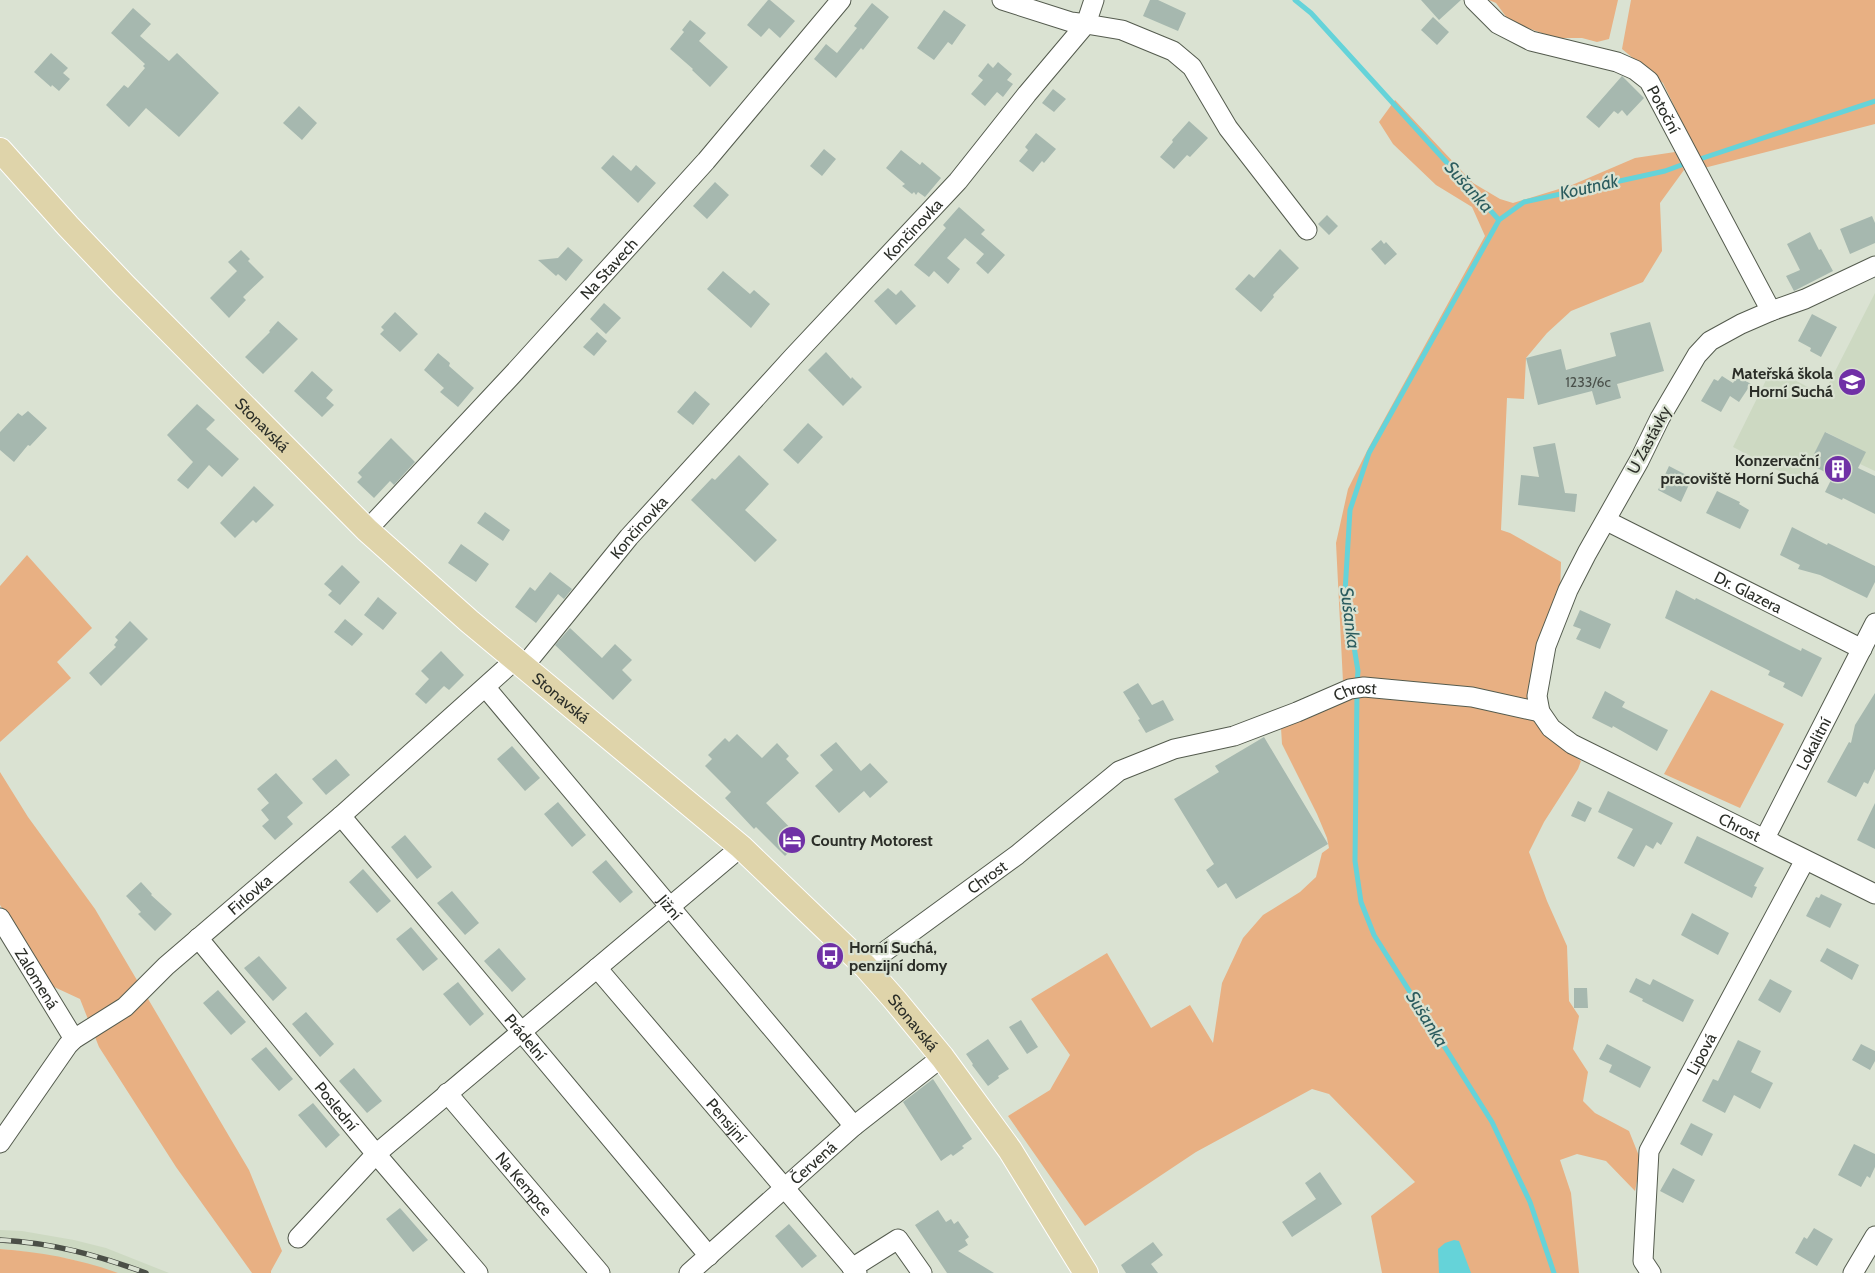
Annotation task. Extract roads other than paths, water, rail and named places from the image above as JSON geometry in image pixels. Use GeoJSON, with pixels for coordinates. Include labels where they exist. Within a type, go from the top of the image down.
{"type":"FeatureCollection","features":[{"type":"Feature","properties":{"kind":"main road","name":"Stonavská"},"geometry":{"type":"LineString","coordinates":[[0,150],[124,286],[367,530],[469,621],[741,848],[866,966],[942,1058],[1010,1150],[1086,1273]]}},
{"type":"Feature","properties":{"kind":"street","name":"Na Stavech"},"geometry":{"type":"LineString","coordinates":[[367,530],[513,374],[706,161],[841,0]]}},
{"type":"Feature","properties":{"kind":"street"},"geometry":{"type":"LineString","coordinates":[[1002,0],[1071,22],[1122,30],[1173,51],[1192,67],[1228,128],[1307,230]]}},
{"type":"Feature","properties":{"kind":"street"},"geometry":{"type":"LineString","coordinates":[[1086,24],[1094,0]]}},
{"type":"Feature","properties":{"kind":"street","name":"Potoční"},"geometry":{"type":"LineString","coordinates":[[1474,0],[1498,24],[1531,42],[1617,62],[1635,70],[1650,81],[1771,311]]}},
{"type":"Feature","properties":{"kind":"street","name":"Končinovka"},"geometry":{"type":"LineString","coordinates":[[520,662],[642,523],[793,357],[958,181],[1086,24]]}},
{"type":"Feature","properties":{"kind":"street","name":"U Zastávky"},"geometry":{"type":"LineString","coordinates":[[1540,712],[1537,696],[1541,668],[1553,624],[1580,568],[1607,521],[1660,418],[1697,355],[1710,341],[1741,324],[1805,299],[1875,266]]}},
{"type":"Feature","properties":{"kind":"street","name":"Dr. Glazera"},"geometry":{"type":"LineString","coordinates":[[1607,521],[1862,649]]}},
{"type":"Feature","properties":{"kind":"street"},"geometry":{"type":"LineString","coordinates":[[1862,649],[1875,623]]}},
{"type":"Feature","properties":{"kind":"street","name":"Lokalitní"},"geometry":{"type":"LineString","coordinates":[[1765,838],[1862,649]]}},
{"type":"Feature","properties":{"kind":"street","name":"Firlovka"},"geometry":{"type":"LineString","coordinates":[[0,1143],[68,1045],[125,1007],[166,966],[198,938],[341,816],[486,688],[520,662]]}},
{"type":"Feature","properties":{"kind":"street","name":"Jižní"},"geometry":{"type":"LineString","coordinates":[[486,688],[854,1126]]}},
{"type":"Feature","properties":{"kind":"street","name":"Chrost"},"geometry":{"type":"LineString","coordinates":[[866,966],[1017,855],[1119,771],[1174,749],[1234,736],[1357,688],[1472,697],[1540,712],[1550,728],[1572,744],[1875,894]]}},
{"type":"Feature","properties":{"kind":"street","name":"Prádelní"},"geometry":{"type":"LineString","coordinates":[[341,816],[710,1256]]}},
{"type":"Feature","properties":{"kind":"street"},"geometry":{"type":"LineString","coordinates":[[298,1238],[376,1154],[741,848]]}},
{"type":"Feature","properties":{"kind":"street","name":"Lipová"},"geometry":{"type":"LineString","coordinates":[[1647,1267],[1649,1151],[1805,860]]}},
{"type":"Feature","properties":{"kind":"street","name":"Zalomená"},"geometry":{"type":"LineString","coordinates":[[0,918],[81,1035]]}},
{"type":"Feature","properties":{"kind":"street","name":"Poslední"},"geometry":{"type":"LineString","coordinates":[[198,938],[376,1154],[478,1273]]}},
{"type":"Feature","properties":{"kind":"street","name":"Pensijní"},"geometry":{"type":"LineString","coordinates":[[597,968],[854,1270]]}},
{"type":"Feature","properties":{"kind":"street","name":"Červená"},"geometry":{"type":"LineString","coordinates":[[689,1273],[854,1126],[942,1058]]}},
{"type":"Feature","properties":{"kind":"street","name":"Na Kempce"},"geometry":{"type":"LineString","coordinates":[[447,1094],[600,1273]]}},
{"type":"Feature","properties":{"kind":"street"},"geometry":{"type":"LineString","coordinates":[[1853,1273],[1875,1236]]}},
{"type":"Feature","properties":{"kind":"street"},"geometry":{"type":"LineString","coordinates":[[854,1270],[898,1239],[922,1273]]}},
{"type":"Feature","properties":{"kind":"water"},"geometry":{"type":"Polygon","coordinates":[[[1454,1240],[1459,1241],[1471,1273],[1439,1273],[1438,1249],[1445,1243],[1454,1240]]]}},
{"type":"Feature","properties":{"kind":"waterway","name":"Sušanka"},"geometry":{"type":"LineString","coordinates":[[1295,0],[1311,13],[1499,220],[1369,453],[1350,510],[1345,592],[1358,671],[1357,683]]}},
{"type":"Feature","properties":{"kind":"waterway","name":"Koutnák"},"geometry":{"type":"LineString","coordinates":[[1697,160],[1875,101]]}},
{"type":"Feature","properties":{"kind":"waterway","name":"Koutnák"},"geometry":{"type":"LineString","coordinates":[[1499,220],[1524,202],[1665,171],[1684,164]]}},
{"type":"Feature","properties":{"kind":"waterway","name":"Sušanka"},"geometry":{"type":"LineString","coordinates":[[1357,692],[1355,861],[1361,902],[1374,935],[1492,1122],[1530,1202],[1554,1273]]}},
{"type":"Feature","properties":{"kind":"railway"},"geometry":{"type":"LineString","coordinates":[[0,1240],[57,1247],[146,1273]]}},
{"type":"Feature","properties":{"kind":"place","name":"Mateřská škola Horní Suchá"},"geometry":{"type":"Point","coordinates":[1852,382]}},
{"type":"Feature","properties":{"kind":"place","name":"Konzervační pracoviště Horní Suchá"},"geometry":{"type":"Point","coordinates":[1838,469]}},
{"type":"Feature","properties":{"kind":"place","name":"Country Motorest"},"geometry":{"type":"Point","coordinates":[792,840]}},
{"type":"Feature","properties":{"kind":"place","name":"Horní Suchá, penzijní domy"},"geometry":{"type":"Point","coordinates":[830,956]}}]}
